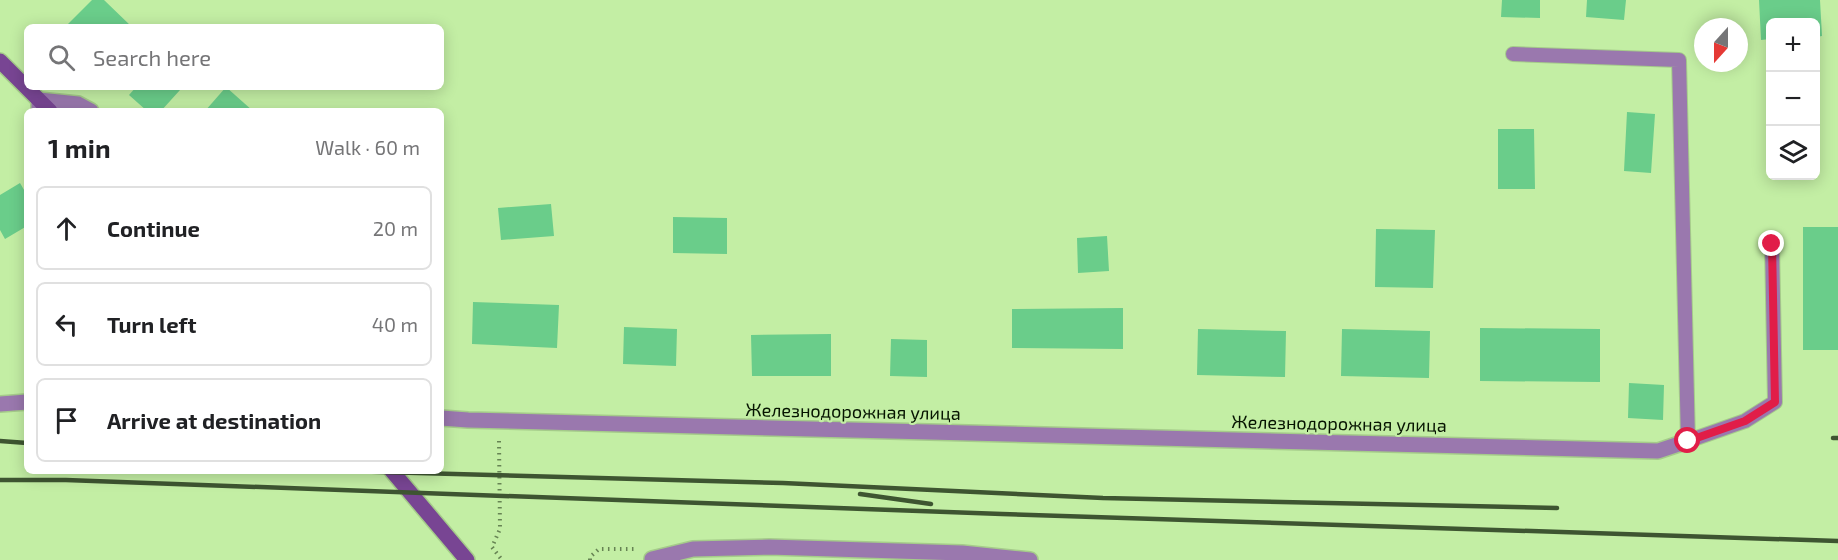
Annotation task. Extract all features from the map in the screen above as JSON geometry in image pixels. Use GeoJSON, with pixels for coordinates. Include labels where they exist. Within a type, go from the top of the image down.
{"type":"FeatureCollection","features":[{"type":"Feature","properties":{"kind":"main road"},"geometry":{"type":"LineString","coordinates":[[0,61],[24,87]]}},
{"type":"Feature","properties":{"kind":"main road"},"geometry":{"type":"LineString","coordinates":[[26,90],[42,107]]}},
{"type":"Feature","properties":{"kind":"main road"},"geometry":{"type":"LineString","coordinates":[[395,474],[467,560]]}},
{"type":"Feature","properties":{"kind":"street"},"geometry":{"type":"LineString","coordinates":[[42,107],[78,104],[85,108]]}},
{"type":"Feature","properties":{"kind":"street"},"geometry":{"type":"LineString","coordinates":[[0,404],[24,402]]}},
{"type":"Feature","properties":{"kind":"street","name":"Железнодорожная улица"},"geometry":{"type":"LineString","coordinates":[[444,418],[1658,451],[1688,441]]}},
{"type":"Feature","properties":{"kind":"street"},"geometry":{"type":"LineString","coordinates":[[652,559],[693,549],[769,547],[962,553],[1030,560]]}},
{"type":"Feature","properties":{"kind":"lane"},"geometry":{"type":"LineString","coordinates":[[1513,54],[1678,60],[1688,441],[1745,421],[1775,402],[1772,244]]}},
{"type":"Feature","properties":{"kind":"path"},"geometry":{"type":"LineString","coordinates":[[499,439],[500,529],[492,547],[502,560]]}},
{"type":"Feature","properties":{"kind":"path"},"geometry":{"type":"LineString","coordinates":[[590,560],[590,557],[599,549],[641,549],[652,559]]}},
{"type":"Feature","properties":{"kind":"building"},"geometry":{"type":"Polygon","coordinates":[[[92,0],[104,0],[129,24],[68,24],[92,0]]]}},
{"type":"Feature","properties":{"kind":"building"},"geometry":{"type":"Polygon","coordinates":[[[1502,0],[1540,0],[1540,18],[1501,17],[1502,0]]]}},
{"type":"Feature","properties":{"kind":"building"},"geometry":{"type":"Polygon","coordinates":[[[1587,0],[1626,0],[1624,20],[1586,17],[1587,0]]]}},
{"type":"Feature","properties":{"kind":"building"},"geometry":{"type":"Polygon","coordinates":[[[1759,0],[1820,0],[1822,36],[1820,36],[1820,18],[1766,18],[1766,39],[1761,40],[1759,0]]]}},
{"type":"Feature","properties":{"kind":"building"},"geometry":{"type":"Polygon","coordinates":[[[133,90],[180,90],[164,108],[144,108],[129,95],[133,90]]]}},
{"type":"Feature","properties":{"kind":"building"},"geometry":{"type":"Polygon","coordinates":[[[223,90],[229,90],[250,108],[208,108],[223,90]]]}},
{"type":"Feature","properties":{"kind":"building"},"geometry":{"type":"Polygon","coordinates":[[[1627,112],[1655,114],[1651,173],[1624,171],[1627,112]]]}},
{"type":"Feature","properties":{"kind":"building"},"geometry":{"type":"Polygon","coordinates":[[[1498,129],[1534,129],[1535,189],[1498,189],[1498,129]]]}},
{"type":"Feature","properties":{"kind":"building"},"geometry":{"type":"Polygon","coordinates":[[[20,183],[24,190],[24,228],[5,239],[0,230],[0,195],[20,183]]]}},
{"type":"Feature","properties":{"kind":"building"},"geometry":{"type":"Polygon","coordinates":[[[551,204],[554,236],[501,240],[498,208],[551,204]]]}},
{"type":"Feature","properties":{"kind":"building"},"geometry":{"type":"Polygon","coordinates":[[[673,217],[727,218],[727,254],[673,253],[673,217]]]}},
{"type":"Feature","properties":{"kind":"building"},"geometry":{"type":"Polygon","coordinates":[[[1803,227],[1838,227],[1838,350],[1803,350],[1803,227]]]}},
{"type":"Feature","properties":{"kind":"building"},"geometry":{"type":"Polygon","coordinates":[[[1376,229],[1435,230],[1433,288],[1375,287],[1376,229]]]}},
{"type":"Feature","properties":{"kind":"building"},"geometry":{"type":"Polygon","coordinates":[[[1107,236],[1109,271],[1078,273],[1077,238],[1107,236]]]}},
{"type":"Feature","properties":{"kind":"building"},"geometry":{"type":"Polygon","coordinates":[[[473,302],[559,305],[557,348],[472,344],[473,302]]]}},
{"type":"Feature","properties":{"kind":"building"},"geometry":{"type":"Polygon","coordinates":[[[1123,308],[1123,349],[1012,348],[1012,309],[1123,308]]]}},
{"type":"Feature","properties":{"kind":"building"},"geometry":{"type":"Polygon","coordinates":[[[624,327],[677,329],[676,366],[623,364],[624,327]]]}},
{"type":"Feature","properties":{"kind":"building"},"geometry":{"type":"Polygon","coordinates":[[[1480,328],[1600,329],[1600,382],[1480,381],[1480,328]]]}},
{"type":"Feature","properties":{"kind":"building"},"geometry":{"type":"Polygon","coordinates":[[[1198,329],[1286,331],[1285,377],[1197,375],[1198,329]]]}},
{"type":"Feature","properties":{"kind":"building"},"geometry":{"type":"Polygon","coordinates":[[[1342,329],[1430,331],[1429,378],[1341,376],[1342,329]]]}},
{"type":"Feature","properties":{"kind":"building"},"geometry":{"type":"Polygon","coordinates":[[[831,334],[831,376],[752,376],[751,335],[831,334]]]}},
{"type":"Feature","properties":{"kind":"building"},"geometry":{"type":"Polygon","coordinates":[[[891,339],[927,340],[927,377],[890,376],[891,339]]]}},
{"type":"Feature","properties":{"kind":"building"},"geometry":{"type":"Polygon","coordinates":[[[1629,383],[1664,385],[1663,420],[1628,418],[1629,383]]]}},
{"type":"Feature","properties":{"kind":"railway"},"geometry":{"type":"LineString","coordinates":[[1833,438],[1838,438]]}},
{"type":"Feature","properties":{"kind":"railway"},"geometry":{"type":"LineString","coordinates":[[0,441],[24,443]]}},
{"type":"Feature","properties":{"kind":"railway"},"geometry":{"type":"LineString","coordinates":[[444,474],[783,483],[1103,498],[1557,508]]}},
{"type":"Feature","properties":{"kind":"railway"},"geometry":{"type":"LineString","coordinates":[[0,480],[66,480],[1838,541]]}},
{"type":"Feature","properties":{"kind":"railway"},"geometry":{"type":"LineString","coordinates":[[860,494],[931,504]]}},
{"type":"Feature","properties":{"kind":"route"},"geometry":{"type":"LineString","coordinates":[[1688,441],[1745,421],[1775,402],[1772,244]]}}]}
